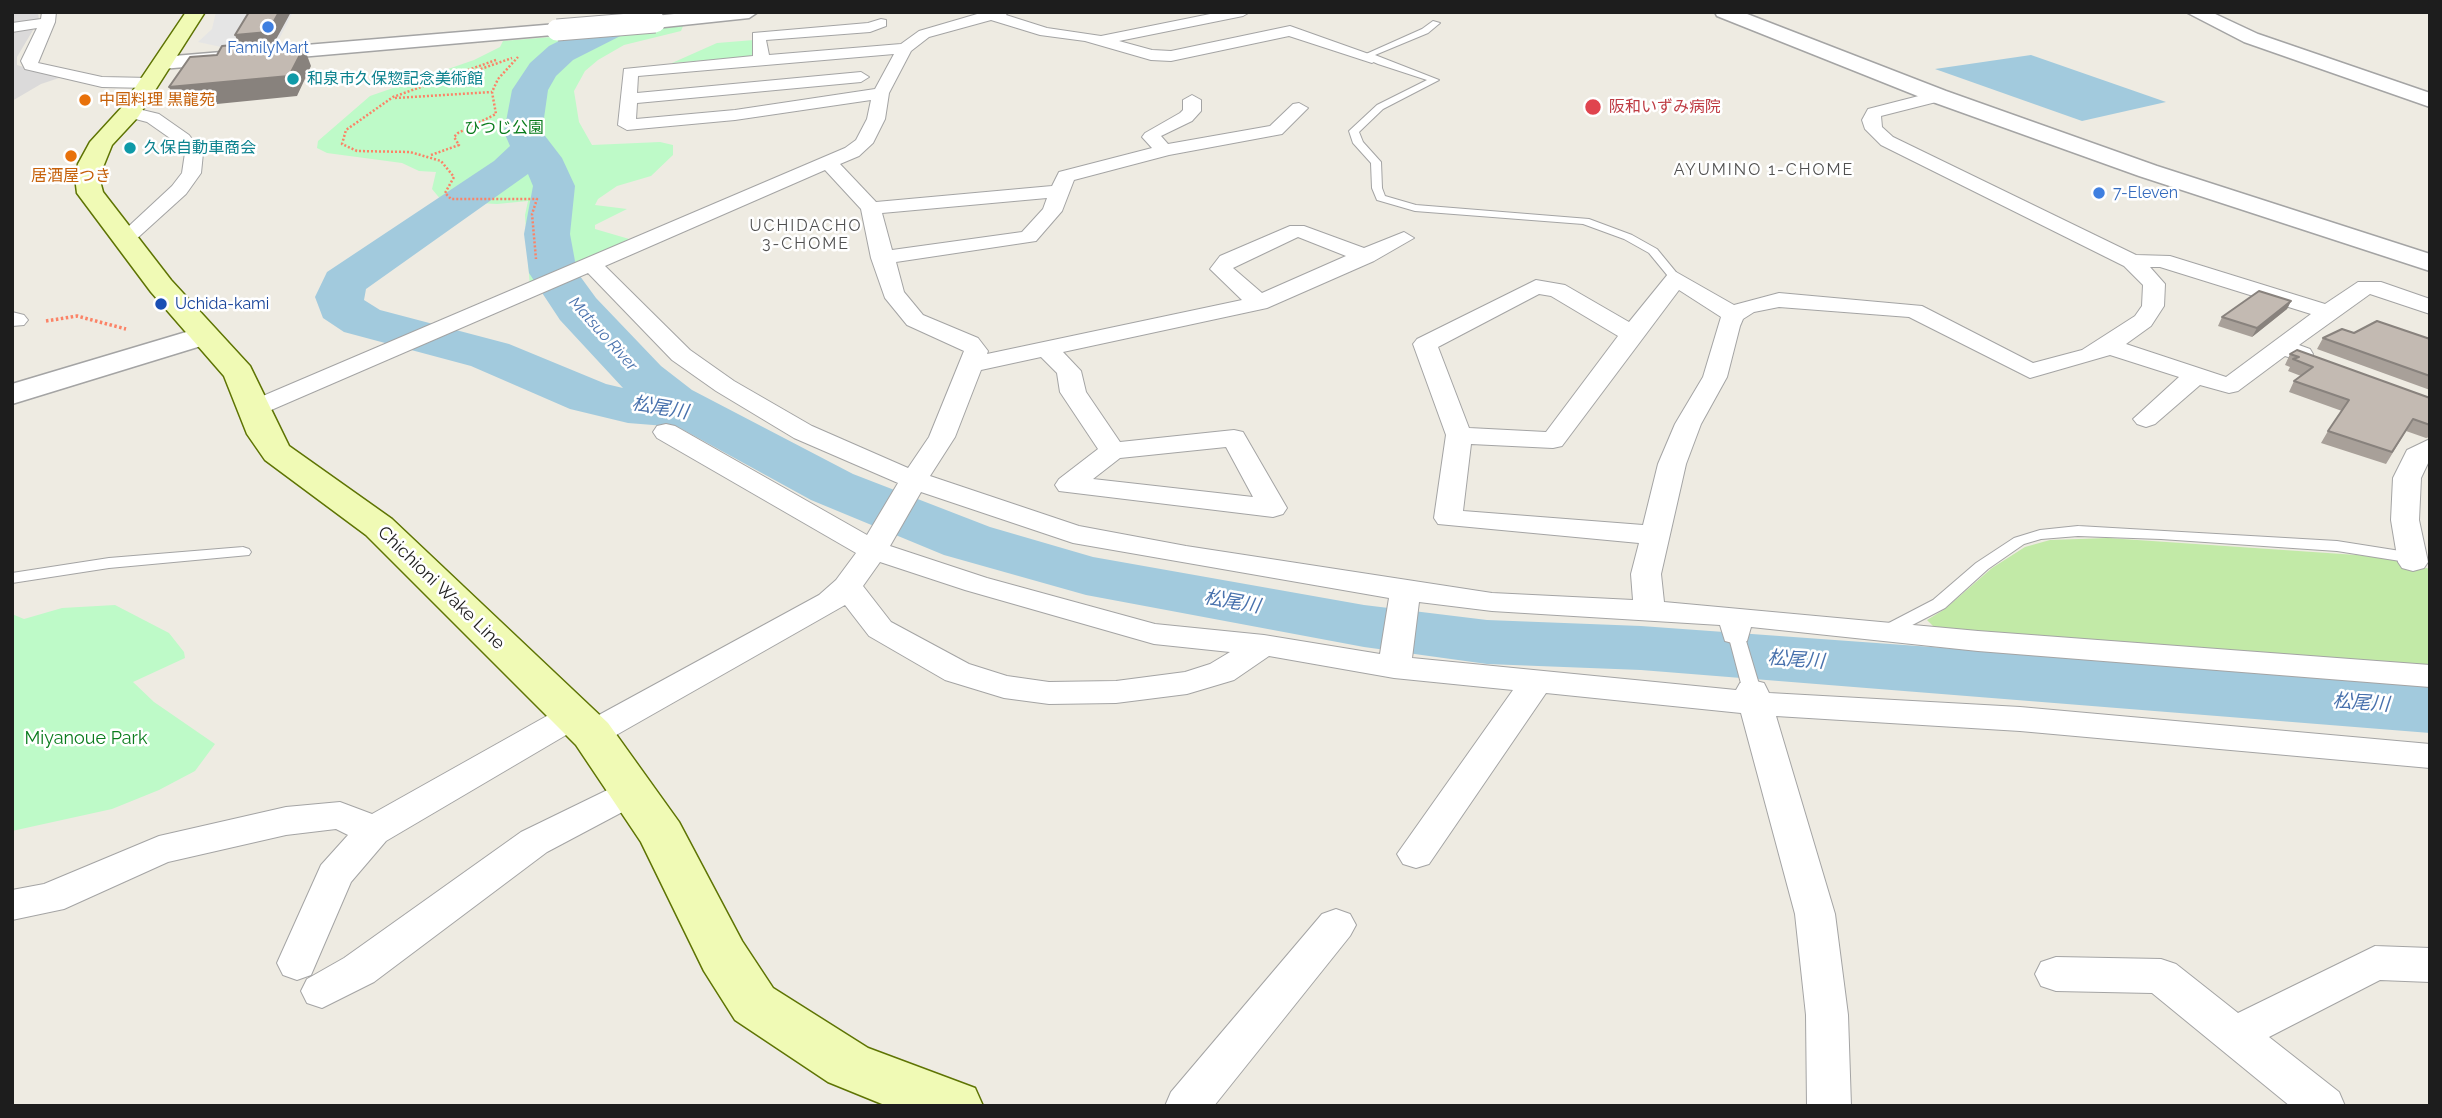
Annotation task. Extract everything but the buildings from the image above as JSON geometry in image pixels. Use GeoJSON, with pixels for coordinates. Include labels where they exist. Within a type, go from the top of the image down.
{"type":"FeatureCollection","features":[{"type":"Feature","properties":{"kind":"main road","name":"Chichioni Wake Line"},"geometry":{"type":"LineString","coordinates":[[196,12],[130,112],[102,142],[90,164],[87,177],[90,193],[161,286],[203,336],[239,373],[247,386],[264,434],[277,453],[379,527],[582,725],[662,835],[723,956],[754,1004],[848,1065],[954,1106]]}},
{"type":"Feature","properties":{"kind":"street"},"geometry":{"type":"LineString","coordinates":[[162,63],[749,12]]}},
{"type":"Feature","properties":{"kind":"street"},"geometry":{"type":"LineString","coordinates":[[842,12],[924,34]]}},
{"type":"Feature","properties":{"kind":"street"},"geometry":{"type":"LineString","coordinates":[[1099,41],[1243,12]]}},
{"type":"Feature","properties":{"kind":"street"},"geometry":{"type":"LineString","coordinates":[[1724,12],[1938,96],[2148,171],[2430,263]]}},
{"type":"Feature","properties":{"kind":"street"},"geometry":{"type":"LineString","coordinates":[[1749,12],[2013,114],[2430,251]]}},
{"type":"Feature","properties":{"kind":"street"},"geometry":{"type":"LineString","coordinates":[[2195,12],[2264,43],[2430,100]]}},
{"type":"Feature","properties":{"kind":"street"},"geometry":{"type":"LineString","coordinates":[[253,409],[455,322],[534,280],[585,267],[852,152],[863,143],[876,119],[881,93],[905,48],[924,34],[996,14],[1045,32],[1099,41],[1152,55],[1171,56],[1290,31],[1372,58]]}},
{"type":"Feature","properties":{"kind":"street"},"geometry":{"type":"LineString","coordinates":[[12,28],[49,17]]}},
{"type":"Feature","properties":{"kind":"street"},"geometry":{"type":"LineString","coordinates":[[49,17],[29,61],[32,66],[103,82],[150,83]]}},
{"type":"Feature","properties":{"kind":"street"},"geometry":{"type":"LineString","coordinates":[[762,60],[758,36],[892,26]]}},
{"type":"Feature","properties":{"kind":"street"},"geometry":{"type":"LineString","coordinates":[[881,93],[735,115],[627,125],[630,72],[905,48]]}},
{"type":"Feature","properties":{"kind":"street"},"geometry":{"type":"LineString","coordinates":[[628,99],[890,74]]}},
{"type":"Feature","properties":{"kind":"street"},"geometry":{"type":"LineString","coordinates":[[1649,611],[1646,574],[1653,535],[1672,464],[1688,424],[1715,377],[1734,315],[1747,307],[1779,300],[1914,311],[2029,371],[2091,355],[2143,321],[2153,306],[2156,293],[2154,284],[2132,261],[1887,141],[1874,129],[1871,120],[1874,113],[1938,96]]}},
{"type":"Feature","properties":{"kind":"street"},"geometry":{"type":"LineString","coordinates":[[1164,150],[1151,137],[1155,132],[1186,117],[1192,111],[1192,100]]}},
{"type":"Feature","properties":{"kind":"street"},"geometry":{"type":"LineString","coordinates":[[882,258],[1029,237],[1052,211],[1066,176],[1148,158],[1164,150],[1276,130],[1299,108]]}},
{"type":"Feature","properties":{"kind":"street"},"geometry":{"type":"LineString","coordinates":[[126,238],[179,190],[191,173],[194,153],[183,139],[153,118],[130,112]]}},
{"type":"Feature","properties":{"kind":"street"},"geometry":{"type":"LineString","coordinates":[[297,963],[335,875],[373,831],[830,602],[847,587],[876,545],[942,437],[976,351],[970,343],[915,320],[893,293],[882,258],[872,208],[830,163]]}},
{"type":"Feature","properties":{"kind":"street"},"geometry":{"type":"LineString","coordinates":[[872,208],[1060,191]]}},
{"type":"Feature","properties":{"kind":"street"},"geometry":{"type":"LineString","coordinates":[[1259,303],[1221,269],[1227,261],[1297,230],[1366,256]]}},
{"type":"Feature","properties":{"kind":"street"},"geometry":{"type":"LineString","coordinates":[[970,365],[1259,303],[1404,239]]}},
{"type":"Feature","properties":{"kind":"street"},"geometry":{"type":"LineString","coordinates":[[2132,261],[2162,261],[2328,312]]}},
{"type":"Feature","properties":{"kind":"street"},"geometry":{"type":"LineString","coordinates":[[585,267],[681,355],[725,386],[803,432],[911,485],[1073,534],[1404,595],[1649,611],[1735,625],[1889,630],[1978,640],[2430,676]]}},
{"type":"Feature","properties":{"kind":"street"},"geometry":{"type":"LineString","coordinates":[[1459,435],[1553,440],[1676,279],[1734,315]]}},
{"type":"Feature","properties":{"kind":"street"},"geometry":{"type":"LineString","coordinates":[[1632,334],[1557,290],[1535,287],[1426,344],[1459,435],[1448,518],[1653,535]]}},
{"type":"Feature","properties":{"kind":"street"},"geometry":{"type":"LineString","coordinates":[[2108,346],[2229,386],[2366,287],[2389,291],[2430,307]]}},
{"type":"Feature","properties":{"kind":"street"},"geometry":{"type":"LineString","coordinates":[[12,394],[203,336]]}},
{"type":"Feature","properties":{"kind":"street"},"geometry":{"type":"LineString","coordinates":[[2282,347],[2319,361]]}},
{"type":"Feature","properties":{"kind":"street"},"geometry":{"type":"LineString","coordinates":[[1046,349],[1069,371],[1073,392],[1113,451]]}},
{"type":"Feature","properties":{"kind":"street"},"geometry":{"type":"LineString","coordinates":[[2146,419],[2196,375]]}},
{"type":"Feature","properties":{"kind":"street"},"geometry":{"type":"LineString","coordinates":[[666,432],[876,545],[976,584],[1154,634],[1264,645],[1536,681],[2020,719],[2430,756]]}},
{"type":"Feature","properties":{"kind":"street"},"geometry":{"type":"LineString","coordinates":[[1234,438],[1273,508],[1069,485],[1113,451],[1234,438]]}},
{"type":"Feature","properties":{"kind":"street"},"geometry":{"type":"LineString","coordinates":[[2419,562],[2405,520],[2407,478],[2417,456],[2430,447]]}},
{"type":"Feature","properties":{"kind":"street"},"geometry":{"type":"LineString","coordinates":[[847,587],[880,629],[957,671],[1004,687],[1049,693],[1116,692],[1187,683],[1222,672],[1264,645]]}},
{"type":"Feature","properties":{"kind":"street"},"geometry":{"type":"LineString","coordinates":[[1394,664],[1404,595]]}},
{"type":"Feature","properties":{"kind":"street"},"geometry":{"type":"LineString","coordinates":[[1416,854],[1536,681]]}},
{"type":"Feature","properties":{"kind":"street"},"geometry":{"type":"LineString","coordinates":[[1754,697],[1815,914],[1828,1015],[1829,1106]]}},
{"type":"Feature","properties":{"kind":"street"},"geometry":{"type":"LineString","coordinates":[[323,991],[359,970],[466,889],[534,842],[632,791]]}},
{"type":"Feature","properties":{"kind":"street"},"geometry":{"type":"LineString","coordinates":[[12,905],[50,898],[159,850],[286,821],[340,815],[373,831]]}},
{"type":"Feature","properties":{"kind":"street"},"geometry":{"type":"LineString","coordinates":[[1187,1106],[1336,925]]}},
{"type":"Feature","properties":{"kind":"street"},"geometry":{"type":"LineString","coordinates":[[2234,1035],[2375,963],[2430,965]]}},
{"type":"Feature","properties":{"kind":"street"},"geometry":{"type":"LineString","coordinates":[[2056,974],[2161,976],[2323,1106]]}},
{"type":"Feature","properties":{"kind":"lane"},"geometry":{"type":"LineString","coordinates":[[1436,23],[1425,31],[1370,54],[1372,58],[1435,80],[1380,107],[1354,131],[1358,143],[1376,162],[1377,188],[1381,198],[1415,208],[1585,222],[1628,237],[1653,251],[1676,279]]}},
{"type":"Feature","properties":{"kind":"lane"},"geometry":{"type":"LineString","coordinates":[[1889,630],[1939,604],[1982,566],[2020,541],[2040,535],[2078,531],[2161,534],[2337,546],[2419,562]]}},
{"type":"Feature","properties":{"kind":"lane"},"geometry":{"type":"LineString","coordinates":[[12,578],[109,563],[243,552]]}},
{"type":"Feature","properties":{"kind":"lane"},"geometry":{"type":"LineString","coordinates":[[1735,625],[1754,697]]}},
{"type":"Feature","properties":{"kind":"path"},"geometry":{"type":"LineString","coordinates":[[524,32],[495,60],[391,98],[346,130],[342,144],[357,151],[410,152],[430,156],[453,171],[454,177],[445,193],[451,199],[537,199],[531,214],[534,280]]}},
{"type":"Feature","properties":{"kind":"path"},"geometry":{"type":"LineString","coordinates":[[430,156],[459,145],[454,137],[458,133],[496,114],[492,92],[498,79],[522,53]]}},
{"type":"Feature","properties":{"kind":"path"},"geometry":{"type":"LineString","coordinates":[[391,98],[492,92]]}},
{"type":"Feature","properties":{"kind":"path"},"geometry":{"type":"LineString","coordinates":[[14,319],[40,322],[78,316],[136,331]]}},
{"type":"Feature","properties":{"kind":"shaded area"},"geometry":{"type":"Polygon","coordinates":[[[12,12],[38,12],[39,20],[17,57],[17,65],[59,78],[41,84],[12,101],[12,12]]]}},
{"type":"Feature","properties":{"kind":"shaded area"},"geometry":{"type":"Polygon","coordinates":[[[216,12],[293,12],[275,47],[235,50],[198,42],[212,29],[216,12]]]}},
{"type":"Feature","properties":{"kind":"green space","name":"ひつじ公園"},"geometry":{"type":"Polygon","coordinates":[[[683,26],[681,31],[624,45],[598,60],[585,71],[574,91],[579,122],[592,145],[660,142],[673,145],[673,155],[651,176],[617,186],[598,199],[595,205],[627,209],[595,225],[595,229],[636,241],[530,289],[525,215],[528,201],[497,204],[442,201],[432,189],[436,172],[419,171],[402,163],[327,153],[317,148],[318,141],[370,96],[474,60],[500,47],[503,41],[683,26]]]}},
{"type":"Feature","properties":{"kind":"green space"},"geometry":{"type":"Polygon","coordinates":[[[754,40],[755,56],[672,63],[717,43],[754,40]]]}},
{"type":"Feature","properties":{"kind":"green space"},"geometry":{"type":"Polygon","coordinates":[[[2108,538],[2386,557],[2430,569],[2430,670],[1935,628],[1927,620],[1945,609],[1992,568],[2025,547],[2050,540],[2108,538]]]}},
{"type":"Feature","properties":{"kind":"green space","name":"Miyanoue Park"},"geometry":{"type":"Polygon","coordinates":[[[115,605],[169,633],[184,652],[185,658],[133,682],[154,702],[215,744],[195,771],[159,790],[112,809],[12,831],[12,614],[24,619],[62,608],[115,605]]]}},
{"type":"Feature","properties":{"kind":"water"},"geometry":{"type":"Polygon","coordinates":[[[2031,55],[2166,102],[2082,121],[1935,69],[2031,55]]]}},
{"type":"Feature","properties":{"kind":"waterway","name":"Matsuo River"},"geometry":{"type":"LineString","coordinates":[[531,148],[523,132],[530,90],[542,70],[561,53],[643,12]]}},
{"type":"Feature","properties":{"kind":"waterway","name":"Matsuo River"},"geometry":{"type":"LineString","coordinates":[[531,148],[542,158],[554,186],[547,234],[553,273],[578,309],[642,377],[672,402],[691,412]]}},
{"type":"Feature","properties":{"kind":"waterway","name":"松尾川"},"geometry":{"type":"LineString","coordinates":[[531,148],[509,170],[344,282],[339,297],[341,307],[362,321],[490,355],[589,397],[628,406],[691,412]]}},
{"type":"Feature","properties":{"kind":"waterway","name":"松尾川"},"geometry":{"type":"LineString","coordinates":[[691,412],[832,487],[967,541],[1086,575],[1364,626],[1487,642],[1641,648],[2430,708]]}},
{"type":"Feature","properties":{"kind":"place","name":"FamilyMart"},"geometry":{"type":"Point","coordinates":[268,27]}},
{"type":"Feature","properties":{"kind":"place","name":"和泉市久保惣記念美術館"},"geometry":{"type":"Point","coordinates":[293,79]}},
{"type":"Feature","properties":{"kind":"place","name":"中国料理 黒龍苑"},"geometry":{"type":"Point","coordinates":[85,100]}},
{"type":"Feature","properties":{"kind":"place","name":"阪和いずみ病院"},"geometry":{"type":"Point","coordinates":[1593,107]}},
{"type":"Feature","properties":{"kind":"place","name":"久保自動車商会"},"geometry":{"type":"Point","coordinates":[130,148]}},
{"type":"Feature","properties":{"kind":"place","name":"居酒屋つき"},"geometry":{"type":"Point","coordinates":[71,156]}},
{"type":"Feature","properties":{"kind":"place","name":"7-Eleven"},"geometry":{"type":"Point","coordinates":[2099,193]}},
{"type":"Feature","properties":{"kind":"place","name":"Uchida-kami"},"geometry":{"type":"Point","coordinates":[161,304]}},
{"type":"Feature","properties":{"kind":"district","name":"AYUMINO 1-CHOME"},"geometry":{"type":"Point","coordinates":[1764,170]}},
{"type":"Feature","properties":{"kind":"district","name":"UCHIDACHO 3-CHOME"},"geometry":{"type":"Point","coordinates":[806,235]}}]}
